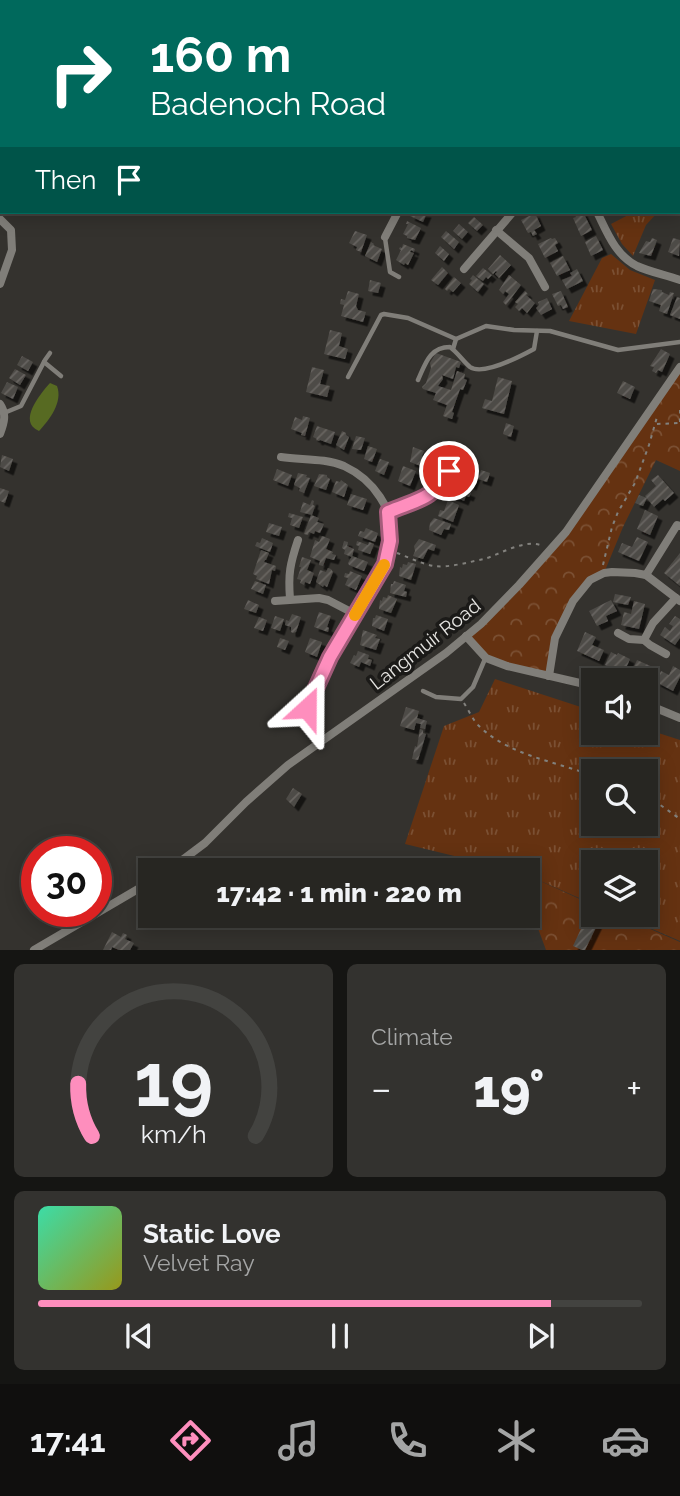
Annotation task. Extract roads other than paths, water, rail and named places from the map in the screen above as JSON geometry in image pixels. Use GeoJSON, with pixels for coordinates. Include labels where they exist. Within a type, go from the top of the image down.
{"type":"FeatureCollection","features":[{"type":"Feature","properties":{"kind":"street"},"geometry":{"type":"LineString","coordinates":[[385,237],[397,214]]}},
{"type":"Feature","properties":{"kind":"street"},"geometry":{"type":"LineString","coordinates":[[464,270],[511,214]]}},
{"type":"Feature","properties":{"kind":"street"},"geometry":{"type":"LineString","coordinates":[[598,214],[611,240],[625,258],[634,265],[680,280]]}},
{"type":"Feature","properties":{"kind":"street"},"geometry":{"type":"LineString","coordinates":[[0,219],[11,230],[12,250],[0,284]]}},
{"type":"Feature","properties":{"kind":"street"},"geometry":{"type":"LineString","coordinates":[[496,230],[529,258],[545,287]]}},
{"type":"Feature","properties":{"kind":"street","name":"Langmuir Road"},"geometry":{"type":"LineString","coordinates":[[185,858],[205,843],[288,765],[427,668],[519,586],[587,502],[680,367]]}},
{"type":"Feature","properties":{"kind":"street"},"geometry":{"type":"LineString","coordinates":[[0,404],[4,413],[0,434]]}},
{"type":"Feature","properties":{"kind":"street"},"geometry":{"type":"LineString","coordinates":[[281,457],[331,463],[354,471],[373,488],[388,512],[391,533],[389,550],[379,576],[330,657],[307,708],[307,722],[321,741]]}},
{"type":"Feature","properties":{"kind":"street"},"geometry":{"type":"LineString","coordinates":[[388,512],[429,495],[442,484],[449,471]]}},
{"type":"Feature","properties":{"kind":"street"},"geometry":{"type":"LineString","coordinates":[[646,575],[677,525],[680,526]]}},
{"type":"Feature","properties":{"kind":"street"},"geometry":{"type":"LineString","coordinates":[[290,599],[289,566],[298,540]]}},
{"type":"Feature","properties":{"kind":"street"},"geometry":{"type":"LineString","coordinates":[[550,676],[555,638],[573,601],[590,580],[604,573],[646,575],[678,599],[653,623],[644,640]]}},
{"type":"Feature","properties":{"kind":"street"},"geometry":{"type":"LineString","coordinates":[[275,601],[309,597],[328,600],[355,614]]}},
{"type":"Feature","properties":{"kind":"street"},"geometry":{"type":"LineString","coordinates":[[618,634],[629,639],[644,640],[666,654]]}},
{"type":"Feature","properties":{"kind":"street"},"geometry":{"type":"LineString","coordinates":[[466,636],[486,658],[507,666],[581,683]]}},
{"type":"Feature","properties":{"kind":"street"},"geometry":{"type":"LineString","coordinates":[[658,709],[680,718]]}},
{"type":"Feature","properties":{"kind":"street"},"geometry":{"type":"LineString","coordinates":[[39,949],[138,889]]}},
{"type":"Feature","properties":{"kind":"lane"},"geometry":{"type":"LineString","coordinates":[[385,237],[390,272],[399,276]]}},
{"type":"Feature","properties":{"kind":"lane"},"geometry":{"type":"LineString","coordinates":[[348,377],[381,315],[384,314],[408,318],[456,339],[486,326],[550,331],[618,349],[680,342]]}},
{"type":"Feature","properties":{"kind":"lane"},"geometry":{"type":"LineString","coordinates":[[418,380],[428,357],[435,350],[446,347],[453,349],[470,367],[483,369],[511,362],[534,349],[537,331]]}},
{"type":"Feature","properties":{"kind":"lane"},"geometry":{"type":"LineString","coordinates":[[453,349],[456,339]]}},
{"type":"Feature","properties":{"kind":"lane"},"geometry":{"type":"LineString","coordinates":[[4,413],[22,406],[50,353]]}},
{"type":"Feature","properties":{"kind":"lane"},"geometry":{"type":"LineString","coordinates":[[44,362],[61,376]]}},
{"type":"Feature","properties":{"kind":"lane"},"geometry":{"type":"LineString","coordinates":[[422,691],[436,697],[461,699],[473,687],[486,658]]}}]}
